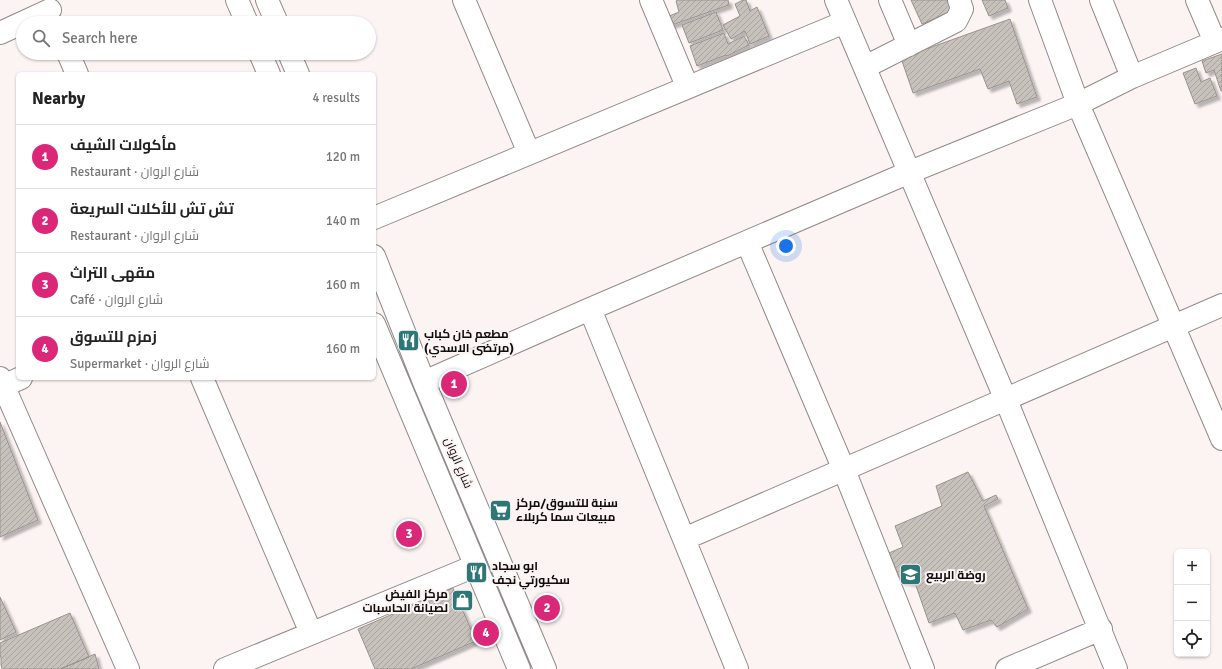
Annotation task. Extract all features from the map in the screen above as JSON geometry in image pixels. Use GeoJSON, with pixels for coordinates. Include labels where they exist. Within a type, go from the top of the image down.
{"type":"FeatureCollection","features":[{"type":"Feature","properties":{"kind":"street"},"geometry":{"type":"LineString","coordinates":[[237,0],[244,16]]}},
{"type":"Feature","properties":{"kind":"street"},"geometry":{"type":"LineString","coordinates":[[267,0],[274,16]]}},
{"type":"Feature","properties":{"kind":"street"},"geometry":{"type":"LineString","coordinates":[[464,0],[528,153]]}},
{"type":"Feature","properties":{"kind":"street"},"geometry":{"type":"LineString","coordinates":[[651,0],[688,86]]}},
{"type":"Feature","properties":{"kind":"street"},"geometry":{"type":"LineString","coordinates":[[836,0],[1006,400],[1101,629],[1116,669]]}},
{"type":"Feature","properties":{"kind":"street"},"geometry":{"type":"LineString","coordinates":[[890,0],[909,45]]}},
{"type":"Feature","properties":{"kind":"street"},"geometry":{"type":"LineString","coordinates":[[865,68],[956,21],[962,9],[959,0]]}},
{"type":"Feature","properties":{"kind":"street"},"geometry":{"type":"LineString","coordinates":[[1040,0],[1078,104],[1222,439]]}},
{"type":"Feature","properties":{"kind":"street"},"geometry":{"type":"LineString","coordinates":[[1101,0],[1132,77]]}},
{"type":"Feature","properties":{"kind":"street"},"geometry":{"type":"LineString","coordinates":[[424,382],[910,172],[1078,104],[1132,77],[1219,40],[1197,0]]}},
{"type":"Feature","properties":{"kind":"street"},"geometry":{"type":"LineString","coordinates":[[39,16],[51,11]]}},
{"type":"Feature","properties":{"kind":"street"},"geometry":{"type":"LineString","coordinates":[[376,217],[688,86],[845,22]]}},
{"type":"Feature","properties":{"kind":"street"},"geometry":{"type":"LineString","coordinates":[[0,33],[16,26]]}},
{"type":"Feature","properties":{"kind":"street"},"geometry":{"type":"LineString","coordinates":[[71,60],[76,72]]}},
{"type":"Feature","properties":{"kind":"street"},"geometry":{"type":"LineString","coordinates":[[263,60],[267,72]]}},
{"type":"Feature","properties":{"kind":"street"},"geometry":{"type":"LineString","coordinates":[[292,60],[297,72]]}},
{"type":"Feature","properties":{"kind":"street"},"geometry":{"type":"LineString","coordinates":[[748,242],[844,470],[923,669]]}},
{"type":"Feature","properties":{"kind":"street","name":"شارع الروان"},"geometry":{"type":"LineString","coordinates":[[376,261],[424,382],[545,669]]}},
{"type":"Feature","properties":{"kind":"street"},"geometry":{"type":"LineString","coordinates":[[684,539],[1222,305]]}},
{"type":"Feature","properties":{"kind":"street"},"geometry":{"type":"LineString","coordinates":[[590,309],[737,669]]}},
{"type":"Feature","properties":{"kind":"street","name":"شارع الروان"},"geometry":{"type":"LineString","coordinates":[[376,329],[519,669]]}},
{"type":"Feature","properties":{"kind":"street"},"geometry":{"type":"LineString","coordinates":[[203,380],[311,633]]}},
{"type":"Feature","properties":{"kind":"street"},"geometry":{"type":"LineString","coordinates":[[8,381],[128,669]]}},
{"type":"Feature","properties":{"kind":"street"},"geometry":{"type":"LineString","coordinates":[[225,669],[475,566]]}},
{"type":"Feature","properties":{"kind":"street"},"geometry":{"type":"LineString","coordinates":[[1007,669],[1101,629]]}},
{"type":"Feature","properties":{"kind":"building"},"geometry":{"type":"Polygon","coordinates":[[[728,0],[729,5],[666,27],[662,19],[679,12],[676,1],[728,0]]]}},
{"type":"Feature","properties":{"kind":"building"},"geometry":{"type":"Polygon","coordinates":[[[746,0],[750,11],[757,7],[769,36],[750,44],[745,31],[731,39],[723,25],[740,16],[735,4],[746,0]]]}},
{"type":"Feature","properties":{"kind":"building"},"geometry":{"type":"Polygon","coordinates":[[[911,0],[953,0],[957,9],[922,24],[911,0]]]}},
{"type":"Feature","properties":{"kind":"building"},"geometry":{"type":"Polygon","coordinates":[[[982,0],[1005,0],[1008,8],[989,16],[982,0]]]}},
{"type":"Feature","properties":{"kind":"building"},"geometry":{"type":"Polygon","coordinates":[[[716,12],[723,30],[689,43],[682,25],[716,12]]]}},
{"type":"Feature","properties":{"kind":"building"},"geometry":{"type":"Polygon","coordinates":[[[1010,19],[1037,97],[1017,104],[1009,81],[988,89],[980,69],[913,93],[901,58],[1010,19]]]}},
{"type":"Feature","properties":{"kind":"building"},"geometry":{"type":"Polygon","coordinates":[[[724,33],[728,44],[744,36],[749,45],[727,56],[726,55],[697,66],[690,46],[724,33]]]}},
{"type":"Feature","properties":{"kind":"building"},"geometry":{"type":"Polygon","coordinates":[[[1222,54],[1221,91],[1214,70],[1206,73],[1202,61],[1222,54]]]}},
{"type":"Feature","properties":{"kind":"building"},"geometry":{"type":"Polygon","coordinates":[[[1196,68],[1201,82],[1210,78],[1217,96],[1195,104],[1183,73],[1196,68]]]}},
{"type":"Feature","properties":{"kind":"building"},"geometry":{"type":"Polygon","coordinates":[[[0,422],[38,520],[0,537],[0,422]]]}},
{"type":"Feature","properties":{"kind":"building"},"geometry":{"type":"Polygon","coordinates":[[[968,472],[983,501],[996,495],[998,499],[984,506],[1028,609],[997,627],[991,620],[963,630],[955,613],[929,623],[915,583],[901,581],[889,553],[903,547],[895,526],[942,506],[936,486],[968,472]]]}},
{"type":"Feature","properties":{"kind":"building"},"geometry":{"type":"Polygon","coordinates":[[[453,588],[476,641],[411,669],[375,669],[358,629],[453,588]]]}},
{"type":"Feature","properties":{"kind":"building"},"geometry":{"type":"Polygon","coordinates":[[[0,597],[16,632],[0,640],[0,597]]]}},
{"type":"Feature","properties":{"kind":"building"},"geometry":{"type":"Polygon","coordinates":[[[70,613],[89,657],[60,669],[2,669],[0,643],[70,613]]]}},
{"type":"Feature","properties":{"kind":"building"},"geometry":{"type":"Polygon","coordinates":[[[95,654],[99,669],[61,669],[95,654]]]}},
{"type":"Feature","properties":{"kind":"place","name":"مطعم خان كباب (مرتضى الاسدي)"},"geometry":{"type":"Point","coordinates":[408,341]}},
{"type":"Feature","properties":{"kind":"place","name":"مأكولات الشيف"},"geometry":{"type":"Point","coordinates":[454,384]}},
{"type":"Feature","properties":{"kind":"place","name":"سنبة للتسوق/مركز مبيعات سما كربلاء"},"geometry":{"type":"Point","coordinates":[500,510]}},
{"type":"Feature","properties":{"kind":"place","name":"مقهى التراث"},"geometry":{"type":"Point","coordinates":[409,534]}},
{"type":"Feature","properties":{"kind":"place","name":"ابو سجاد سكيورتي نجف"},"geometry":{"type":"Point","coordinates":[476,573]}},
{"type":"Feature","properties":{"kind":"place","name":"روضة الربيع"},"geometry":{"type":"Point","coordinates":[911,575]}},
{"type":"Feature","properties":{"kind":"place","name":"مركز الفيض لصيانة الحاسبات"},"geometry":{"type":"Point","coordinates":[463,601]}},
{"type":"Feature","properties":{"kind":"place","name":"تش تش للأكلات السريعة"},"geometry":{"type":"Point","coordinates":[547,608]}},
{"type":"Feature","properties":{"kind":"place","name":"زمزم للتسوق"},"geometry":{"type":"Point","coordinates":[486,633]}}]}
